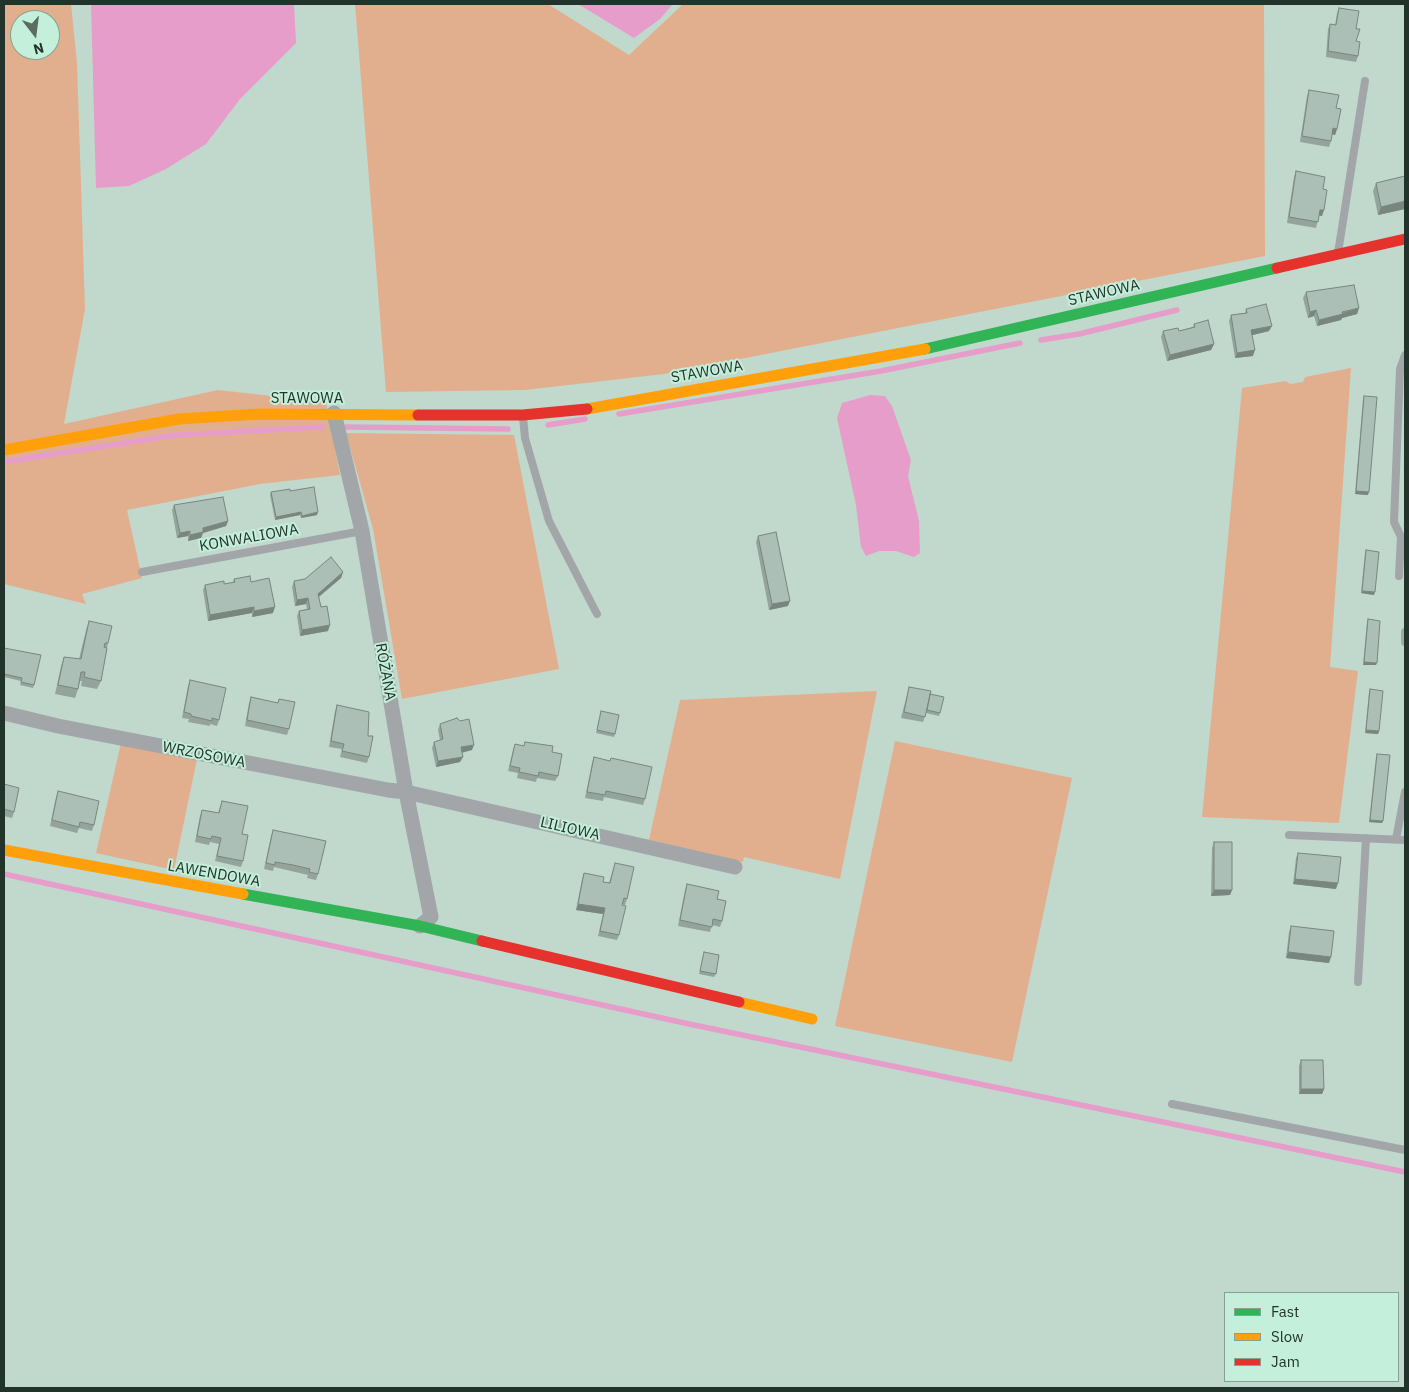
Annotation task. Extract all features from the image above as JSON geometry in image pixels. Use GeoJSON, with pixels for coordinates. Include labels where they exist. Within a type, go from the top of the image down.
{"type":"FeatureCollection","features":[{"type":"Feature","properties":{"kind":"street","name":"STAWOWA"},"geometry":{"type":"LineString","coordinates":[[4,450],[179,419],[259,414],[334,413],[523,415],[585,408],[934,347],[1405,239]]}},
{"type":"Feature","properties":{"kind":"street","name":"RÓŻANA"},"geometry":{"type":"LineString","coordinates":[[334,413],[362,531],[406,792],[431,917],[420,926]]}},
{"type":"Feature","properties":{"kind":"street","name":"WRZOSOWA"},"geometry":{"type":"LineString","coordinates":[[4,713],[58,726],[406,792]]}},
{"type":"Feature","properties":{"kind":"street","name":"LILIOWA"},"geometry":{"type":"LineString","coordinates":[[406,792],[735,867]]}},
{"type":"Feature","properties":{"kind":"street","name":"LAWENDOWA"},"geometry":{"type":"LineString","coordinates":[[4,850],[420,926],[812,1019]]}},
{"type":"Feature","properties":{"kind":"lane"},"geometry":{"type":"LineString","coordinates":[[1338,255],[1365,81]]}},
{"type":"Feature","properties":{"kind":"lane"},"geometry":{"type":"LineString","coordinates":[[1399,576],[1403,537],[1394,522],[1400,369],[1405,355]]}},
{"type":"Feature","properties":{"kind":"lane"},"geometry":{"type":"LineString","coordinates":[[523,415],[525,438],[549,521],[598,614]]}},
{"type":"Feature","properties":{"kind":"lane","name":"KONWALIOWA"},"geometry":{"type":"LineString","coordinates":[[142,572],[362,531]]}},
{"type":"Feature","properties":{"kind":"lane"},"geometry":{"type":"LineString","coordinates":[[1405,632],[1405,642]]}},
{"type":"Feature","properties":{"kind":"lane"},"geometry":{"type":"LineString","coordinates":[[1396,839],[1405,792]]}},
{"type":"Feature","properties":{"kind":"lane"},"geometry":{"type":"LineString","coordinates":[[1289,835],[1405,840]]}},
{"type":"Feature","properties":{"kind":"lane"},"geometry":{"type":"LineString","coordinates":[[1358,982],[1366,838]]}},
{"type":"Feature","properties":{"kind":"lane"},"geometry":{"type":"LineString","coordinates":[[1172,1104],[1405,1150]]}},
{"type":"Feature","properties":{"kind":"shaded area"},"geometry":{"type":"Polygon","coordinates":[[[4,4],[71,4],[77,63],[85,309],[64,424],[218,390],[326,402],[340,475],[260,484],[127,510],[142,578],[82,594],[86,604],[4,584],[4,4]]]}},
{"type":"Feature","properties":{"kind":"shaded area"},"geometry":{"type":"Polygon","coordinates":[[[91,4],[294,4],[296,43],[240,99],[206,144],[166,169],[129,186],[96,188],[91,4]]]}},
{"type":"Feature","properties":{"kind":"shaded area"},"geometry":{"type":"Polygon","coordinates":[[[355,4],[548,4],[629,55],[683,4],[1264,4],[1265,256],[664,374],[525,390],[386,392],[355,4]]]}},
{"type":"Feature","properties":{"kind":"shaded area"},"geometry":{"type":"Polygon","coordinates":[[[578,4],[673,4],[660,19],[634,38],[578,4]]]}},
{"type":"Feature","properties":{"kind":"shaded area"},"geometry":{"type":"Polygon","coordinates":[[[1351,368],[1330,667],[1358,671],[1339,823],[1202,817],[1242,388],[1286,381],[1290,384],[1303,382],[1305,377],[1351,368]]]}},
{"type":"Feature","properties":{"kind":"shaded area"},"geometry":{"type":"Polygon","coordinates":[[[870,395],[885,396],[892,406],[911,460],[908,476],[919,521],[920,553],[914,557],[896,551],[879,551],[866,556],[861,547],[856,505],[837,418],[842,403],[870,395]]]}},
{"type":"Feature","properties":{"kind":"shaded area"},"geometry":{"type":"Polygon","coordinates":[[[346,433],[514,435],[559,669],[402,699],[373,529],[346,433]]]}},
{"type":"Feature","properties":{"kind":"shaded area"},"geometry":{"type":"Polygon","coordinates":[[[877,691],[840,879],[744,857],[743,862],[649,840],[680,700],[877,691]]]}},
{"type":"Feature","properties":{"kind":"shaded area"},"geometry":{"type":"Polygon","coordinates":[[[895,741],[1072,778],[1012,1062],[835,1026],[895,741]]]}},
{"type":"Feature","properties":{"kind":"shaded area"},"geometry":{"type":"Polygon","coordinates":[[[121,743],[197,759],[174,870],[96,853],[121,743]]]}},
{"type":"Feature","properties":{"kind":"building"},"geometry":{"type":"Polygon","coordinates":[[[1339,8],[1359,11],[1356,29],[1360,29],[1356,41],[1360,42],[1358,56],[1328,51],[1330,24],[1336,25],[1339,8]]]}},
{"type":"Feature","properties":{"kind":"building"},"geometry":{"type":"Polygon","coordinates":[[[1309,90],[1339,95],[1336,108],[1341,109],[1337,129],[1333,128],[1331,141],[1302,136],[1309,90]]]}},
{"type":"Feature","properties":{"kind":"building"},"geometry":{"type":"Polygon","coordinates":[[[1296,171],[1325,177],[1323,189],[1327,190],[1324,210],[1320,210],[1318,222],[1289,217],[1296,171]]]}},
{"type":"Feature","properties":{"kind":"building"},"geometry":{"type":"Polygon","coordinates":[[[1405,176],[1405,201],[1381,207],[1376,183],[1405,176]]]}},
{"type":"Feature","properties":{"kind":"building"},"geometry":{"type":"Polygon","coordinates":[[[1354,285],[1359,308],[1319,320],[1316,310],[1310,312],[1306,292],[1354,285]]]}},
{"type":"Feature","properties":{"kind":"building"},"geometry":{"type":"Polygon","coordinates":[[[1266,304],[1272,326],[1251,330],[1255,350],[1237,353],[1231,315],[1247,313],[1246,309],[1266,304]]]}},
{"type":"Feature","properties":{"kind":"building"},"geometry":{"type":"Polygon","coordinates":[[[1208,320],[1214,344],[1170,355],[1163,331],[1178,328],[1179,331],[1195,327],[1194,324],[1208,320]]]}},
{"type":"Feature","properties":{"kind":"building"},"geometry":{"type":"Polygon","coordinates":[[[1364,396],[1377,397],[1369,492],[1356,491],[1364,396]]]}},
{"type":"Feature","properties":{"kind":"building"},"geometry":{"type":"Polygon","coordinates":[[[314,487],[318,512],[302,516],[301,512],[276,517],[271,492],[314,487]]]}},
{"type":"Feature","properties":{"kind":"building"},"geometry":{"type":"Polygon","coordinates":[[[223,497],[228,521],[203,528],[203,532],[190,535],[190,531],[180,533],[174,505],[223,497]]]}},
{"type":"Feature","properties":{"kind":"building"},"geometry":{"type":"Polygon","coordinates":[[[776,532],[790,601],[772,604],[758,536],[776,532]]]}},
{"type":"Feature","properties":{"kind":"building"},"geometry":{"type":"Polygon","coordinates":[[[1366,550],[1379,552],[1375,592],[1362,591],[1366,550]]]}},
{"type":"Feature","properties":{"kind":"building"},"geometry":{"type":"Polygon","coordinates":[[[331,557],[343,572],[318,594],[321,607],[327,606],[330,625],[302,630],[299,611],[310,609],[308,598],[297,600],[294,581],[305,579],[331,557]]]}},
{"type":"Feature","properties":{"kind":"building"},"geometry":{"type":"Polygon","coordinates":[[[250,576],[251,582],[269,578],[275,607],[254,611],[254,607],[210,615],[205,585],[224,581],[224,584],[235,582],[234,579],[250,576]]]}},
{"type":"Feature","properties":{"kind":"building"},"geometry":{"type":"Polygon","coordinates":[[[1368,619],[1380,621],[1377,663],[1364,662],[1368,619]]]}},
{"type":"Feature","properties":{"kind":"building"},"geometry":{"type":"Polygon","coordinates":[[[89,621],[112,626],[108,643],[105,643],[104,647],[107,648],[101,681],[84,677],[85,672],[81,672],[78,689],[58,685],[64,657],[81,659],[89,621]]]}},
{"type":"Feature","properties":{"kind":"building"},"geometry":{"type":"Polygon","coordinates":[[[4,648],[41,655],[34,685],[21,682],[22,678],[4,674],[4,648]]]}},
{"type":"Feature","properties":{"kind":"building"},"geometry":{"type":"Polygon","coordinates":[[[190,680],[226,688],[219,720],[212,718],[212,721],[191,716],[191,714],[184,712],[190,680]]]}},
{"type":"Feature","properties":{"kind":"building"},"geometry":{"type":"Polygon","coordinates":[[[909,687],[931,691],[925,717],[904,712],[909,687]]]}},
{"type":"Feature","properties":{"kind":"building"},"geometry":{"type":"Polygon","coordinates":[[[1370,689],[1383,691],[1379,731],[1366,730],[1370,689]]]}},
{"type":"Feature","properties":{"kind":"building"},"geometry":{"type":"Polygon","coordinates":[[[930,694],[944,697],[940,713],[927,710],[930,694]]]}},
{"type":"Feature","properties":{"kind":"building"},"geometry":{"type":"Polygon","coordinates":[[[251,697],[278,703],[279,699],[295,702],[289,729],[247,720],[251,697]]]}},
{"type":"Feature","properties":{"kind":"building"},"geometry":{"type":"Polygon","coordinates":[[[337,705],[369,712],[368,736],[373,736],[369,757],[342,751],[344,744],[331,741],[337,705]]]}},
{"type":"Feature","properties":{"kind":"building"},"geometry":{"type":"Polygon","coordinates":[[[601,711],[619,715],[615,734],[597,730],[601,711]]]}},
{"type":"Feature","properties":{"kind":"building"},"geometry":{"type":"Polygon","coordinates":[[[457,718],[460,721],[469,719],[474,745],[461,747],[463,757],[438,761],[434,742],[443,739],[440,724],[457,718]]]}},
{"type":"Feature","properties":{"kind":"building"},"geometry":{"type":"Polygon","coordinates":[[[525,742],[553,746],[552,752],[562,754],[558,776],[539,772],[538,776],[519,772],[520,768],[510,766],[515,744],[524,746],[525,742]]]}},
{"type":"Feature","properties":{"kind":"building"},"geometry":{"type":"Polygon","coordinates":[[[1377,754],[1390,755],[1383,821],[1370,820],[1377,754]]]}},
{"type":"Feature","properties":{"kind":"building"},"geometry":{"type":"Polygon","coordinates":[[[594,757],[610,761],[611,758],[652,767],[645,799],[606,791],[605,795],[587,792],[594,757]]]}},
{"type":"Feature","properties":{"kind":"building"},"geometry":{"type":"Polygon","coordinates":[[[4,784],[19,788],[14,812],[4,809],[4,784]]]}},
{"type":"Feature","properties":{"kind":"building"},"geometry":{"type":"Polygon","coordinates":[[[58,791],[99,801],[94,825],[80,822],[79,827],[52,820],[58,791]]]}},
{"type":"Feature","properties":{"kind":"building"},"geometry":{"type":"Polygon","coordinates":[[[222,801],[248,806],[242,834],[248,835],[243,861],[217,856],[221,838],[212,836],[211,839],[197,836],[202,810],[219,813],[222,801]]]}},
{"type":"Feature","properties":{"kind":"building"},"geometry":{"type":"Polygon","coordinates":[[[273,830],[326,841],[318,874],[309,872],[310,869],[293,865],[275,862],[275,865],[266,863],[273,830]]]}},
{"type":"Feature","properties":{"kind":"building"},"geometry":{"type":"Polygon","coordinates":[[[1214,842],[1232,842],[1232,890],[1214,890],[1214,842]]]}},
{"type":"Feature","properties":{"kind":"building"},"geometry":{"type":"Polygon","coordinates":[[[1298,853],[1341,857],[1338,883],[1295,879],[1298,853]]]}},
{"type":"Feature","properties":{"kind":"building"},"geometry":{"type":"Polygon","coordinates":[[[615,863],[634,867],[627,899],[624,898],[622,905],[626,906],[619,935],[600,931],[605,908],[578,904],[584,873],[604,877],[603,882],[610,883],[615,863]]]}},
{"type":"Feature","properties":{"kind":"building"},"geometry":{"type":"Polygon","coordinates":[[[687,884],[719,891],[717,899],[726,901],[722,921],[713,919],[712,927],[680,920],[687,884]]]}},
{"type":"Feature","properties":{"kind":"building"},"geometry":{"type":"Polygon","coordinates":[[[1291,926],[1334,931],[1331,957],[1288,952],[1291,926]]]}},
{"type":"Feature","properties":{"kind":"building"},"geometry":{"type":"Polygon","coordinates":[[[704,952],[719,955],[716,974],[700,971],[704,952]]]}},
{"type":"Feature","properties":{"kind":"building"},"geometry":{"type":"Polygon","coordinates":[[[1301,1060],[1323,1060],[1324,1089],[1301,1089],[1301,1060]]]}},
{"type":"Feature","properties":{"kind":"waterway"},"geometry":{"type":"LineString","coordinates":[[1041,340],[1079,334],[1177,310]]}},
{"type":"Feature","properties":{"kind":"waterway"},"geometry":{"type":"LineString","coordinates":[[619,414],[881,371],[1020,343]]}},
{"type":"Feature","properties":{"kind":"waterway"},"geometry":{"type":"LineString","coordinates":[[548,425],[585,419]]}},
{"type":"Feature","properties":{"kind":"waterway"},"geometry":{"type":"LineString","coordinates":[[4,462],[175,435],[322,427]]}},
{"type":"Feature","properties":{"kind":"waterway"},"geometry":{"type":"LineString","coordinates":[[346,427],[508,429]]}},
{"type":"Feature","properties":{"kind":"waterway"},"geometry":{"type":"LineString","coordinates":[[4,874],[689,1024],[1405,1172]]}},
{"type":"Feature","properties":{"kind":"traffic: fast"},"geometry":{"type":"LineString","coordinates":[[925,349],[1277,268]]}},
{"type":"Feature","properties":{"kind":"traffic: fast"},"geometry":{"type":"LineString","coordinates":[[243,894],[420,926],[482,941]]}},
{"type":"Feature","properties":{"kind":"traffic: slow"},"geometry":{"type":"LineString","coordinates":[[587,409],[925,349]]}},
{"type":"Feature","properties":{"kind":"traffic: slow"},"geometry":{"type":"LineString","coordinates":[[4,450],[179,419],[259,414],[418,415]]}},
{"type":"Feature","properties":{"kind":"traffic: slow"},"geometry":{"type":"LineString","coordinates":[[4,850],[243,894]]}},
{"type":"Feature","properties":{"kind":"traffic: slow"},"geometry":{"type":"LineString","coordinates":[[739,1002],[812,1019]]}},
{"type":"Feature","properties":{"kind":"traffic: jam"},"geometry":{"type":"LineString","coordinates":[[1277,268],[1405,239]]}},
{"type":"Feature","properties":{"kind":"traffic: jam"},"geometry":{"type":"LineString","coordinates":[[418,415],[523,415],[587,409]]}},
{"type":"Feature","properties":{"kind":"traffic: jam"},"geometry":{"type":"LineString","coordinates":[[482,941],[739,1002]]}}]}
